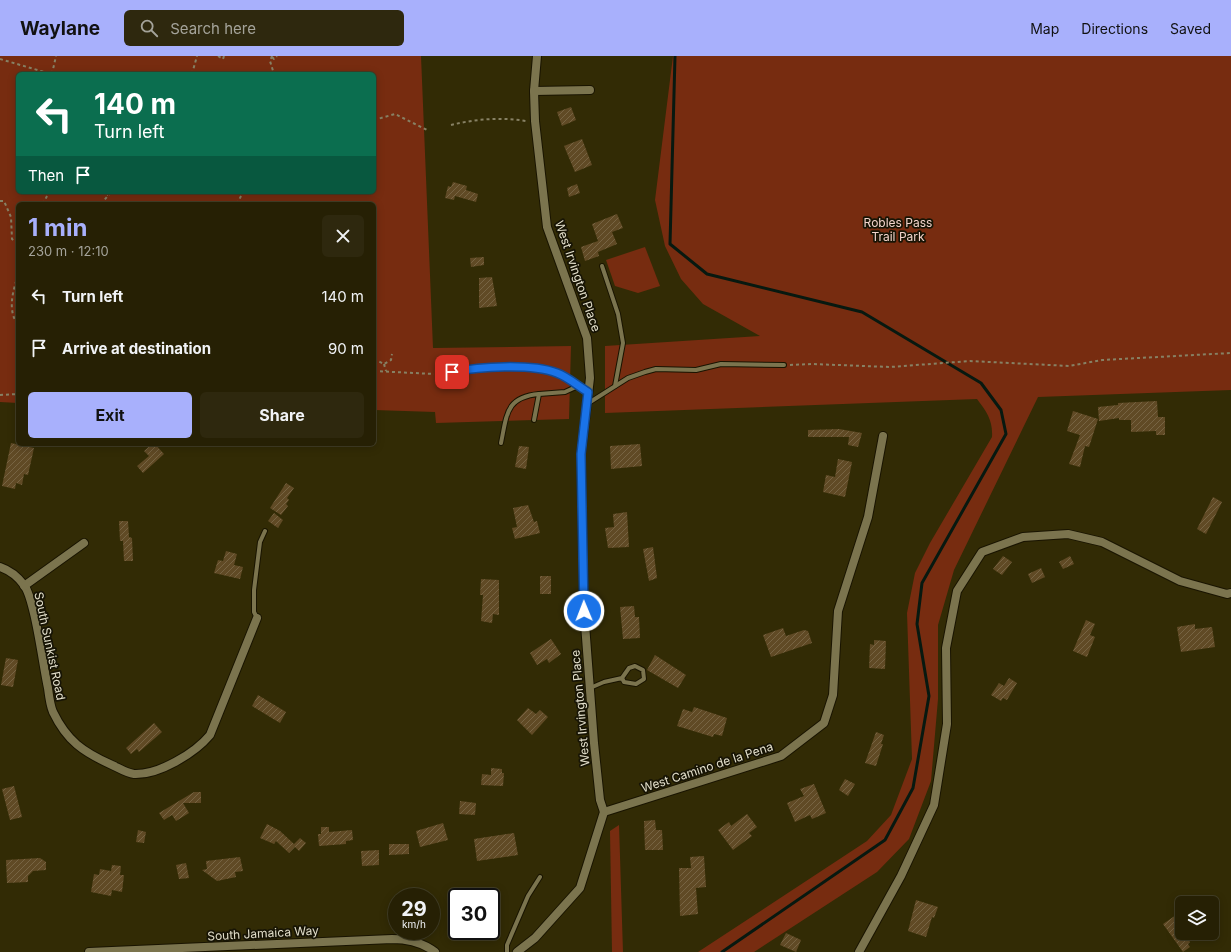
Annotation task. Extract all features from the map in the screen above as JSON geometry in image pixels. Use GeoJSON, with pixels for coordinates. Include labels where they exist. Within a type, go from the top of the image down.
{"type":"FeatureCollection","features":[{"type":"Feature","properties":{"kind":"street","name":"West Irvington Place"},"geometry":{"type":"LineString","coordinates":[[537,56],[534,90],[535,121],[547,227],[587,338],[590,378],[581,454],[584,611],[600,800],[604,812]]}},
{"type":"Feature","properties":{"kind":"street"},"geometry":{"type":"LineString","coordinates":[[534,90],[590,90]]}},
{"type":"Feature","properties":{"kind":"street","name":"West Camino de la Pena"},"geometry":{"type":"LineString","coordinates":[[604,812],[781,756],[824,723],[833,695],[838,611],[868,517],[884,436]]}},
{"type":"Feature","properties":{"kind":"street"},"geometry":{"type":"LineString","coordinates":[[859,952],[901,876],[934,805],[947,724],[946,648],[954,605],[957,591],[982,552],[1023,537],[1068,534],[1102,542],[1180,581],[1227,594],[1231,593]]}},
{"type":"Feature","properties":{"kind":"street"},"geometry":{"type":"LineString","coordinates":[[24,586],[84,543]]}},
{"type":"Feature","properties":{"kind":"street","name":"South Sunkist Road"},"geometry":{"type":"LineString","coordinates":[[0,567],[7,569],[24,586],[33,611],[52,710],[62,728],[74,743],[90,756],[133,774],[143,774],[165,767],[201,746],[210,735],[257,618]]}},
{"type":"Feature","properties":{"kind":"street"},"geometry":{"type":"LineString","coordinates":[[517,952],[535,938],[580,888],[604,812]]}},
{"type":"Feature","properties":{"kind":"street","name":"South Jamaica Way"},"geometry":{"type":"LineString","coordinates":[[89,952],[399,939],[420,943],[435,952]]}},
{"type":"Feature","properties":{"kind":"lane"},"geometry":{"type":"LineString","coordinates":[[602,266],[618,314],[623,343],[615,386]]}},
{"type":"Feature","properties":{"kind":"lane"},"geometry":{"type":"LineString","coordinates":[[587,405],[628,378],[656,369],[696,370],[721,364],[784,365]]}},
{"type":"Feature","properties":{"kind":"lane"},"geometry":{"type":"LineString","coordinates":[[441,374],[488,367],[527,368],[556,373],[588,392]]}},
{"type":"Feature","properties":{"kind":"lane"},"geometry":{"type":"LineString","coordinates":[[501,443],[506,420],[514,404],[524,396],[566,392],[578,386]]}},
{"type":"Feature","properties":{"kind":"lane"},"geometry":{"type":"LineString","coordinates":[[534,420],[539,394]]}},
{"type":"Feature","properties":{"kind":"lane"},"geometry":{"type":"LineString","coordinates":[[257,618],[254,612],[254,590],[260,542],[265,531]]}},
{"type":"Feature","properties":{"kind":"lane"},"geometry":{"type":"LineString","coordinates":[[590,688],[604,682],[622,678],[629,668],[635,666],[643,670],[645,674],[644,679],[636,684],[624,682],[622,678]]}},
{"type":"Feature","properties":{"kind":"lane"},"geometry":{"type":"LineString","coordinates":[[507,952],[507,945],[528,896],[540,877]]}},
{"type":"Feature","properties":{"kind":"path"},"geometry":{"type":"LineString","coordinates":[[52,72],[56,56]]}},
{"type":"Feature","properties":{"kind":"path"},"geometry":{"type":"LineString","coordinates":[[193,72],[197,56]]}},
{"type":"Feature","properties":{"kind":"path"},"geometry":{"type":"LineString","coordinates":[[218,56],[222,59],[224,56]]}},
{"type":"Feature","properties":{"kind":"path"},"geometry":{"type":"LineString","coordinates":[[273,72],[270,61],[272,56],[274,59],[277,56]]}},
{"type":"Feature","properties":{"kind":"path"},"geometry":{"type":"LineString","coordinates":[[0,59],[45,72]]}},
{"type":"Feature","properties":{"kind":"path"},"geometry":{"type":"LineString","coordinates":[[376,119],[395,114],[429,131]]}},
{"type":"Feature","properties":{"kind":"path"},"geometry":{"type":"LineString","coordinates":[[451,125],[472,120],[508,118],[535,121]]}},
{"type":"Feature","properties":{"kind":"path"},"geometry":{"type":"LineString","coordinates":[[103,202],[108,195]]}},
{"type":"Feature","properties":{"kind":"path"},"geometry":{"type":"LineString","coordinates":[[0,201],[4,201],[11,217],[12,239],[16,242]]}},
{"type":"Feature","properties":{"kind":"path"},"geometry":{"type":"LineString","coordinates":[[16,282],[12,304],[16,322]]}},
{"type":"Feature","properties":{"kind":"path"},"geometry":{"type":"LineString","coordinates":[[784,365],[812,364],[890,367],[970,360],[1069,366],[1102,360],[1231,353]]}},
{"type":"Feature","properties":{"kind":"path"},"geometry":{"type":"LineString","coordinates":[[384,364],[391,360],[392,354]]}},
{"type":"Feature","properties":{"kind":"path"},"geometry":{"type":"LineString","coordinates":[[376,360],[384,364],[386,371]]}},
{"type":"Feature","properties":{"kind":"path"},"geometry":{"type":"LineString","coordinates":[[376,371],[441,374]]}},
{"type":"Feature","properties":{"kind":"path"},"geometry":{"type":"LineString","coordinates":[[0,395],[16,394]]}},
{"type":"Feature","properties":{"kind":"green space"},"geometry":{"type":"Polygon","coordinates":[[[0,56],[421,56],[433,348],[571,346],[569,419],[436,423],[435,412],[376,410],[376,202],[16,202],[16,403],[0,402],[0,56]]]}},
{"type":"Feature","properties":{"kind":"green space","name":"Robles Pass Trail Park"},"geometry":{"type":"Polygon","coordinates":[[[673,56],[1231,56],[1231,390],[1038,397],[954,570],[938,625],[938,699],[931,781],[909,839],[877,872],[754,952],[698,952],[867,841],[891,815],[912,759],[907,613],[915,573],[930,543],[992,437],[992,431],[989,417],[977,399],[605,413],[605,346],[760,336],[703,304],[681,279],[665,246],[655,200],[673,56]]]}},
{"type":"Feature","properties":{"kind":"green space"},"geometry":{"type":"Polygon","coordinates":[[[645,247],[660,286],[638,293],[615,286],[606,260],[645,247]]]}},
{"type":"Feature","properties":{"kind":"green space"},"geometry":{"type":"Polygon","coordinates":[[[619,825],[623,952],[612,952],[610,831],[619,825]]]}},
{"type":"Feature","properties":{"kind":"building"},"geometry":{"type":"Polygon","coordinates":[[[571,107],[576,120],[562,126],[557,112],[571,107]]]}},
{"type":"Feature","properties":{"kind":"building"},"geometry":{"type":"Polygon","coordinates":[[[582,139],[592,165],[575,172],[564,146],[582,139]]]}},
{"type":"Feature","properties":{"kind":"building"},"geometry":{"type":"Polygon","coordinates":[[[453,182],[467,186],[466,190],[478,194],[476,202],[455,196],[454,200],[445,198],[448,186],[451,187],[453,182]]]}},
{"type":"Feature","properties":{"kind":"building"},"geometry":{"type":"Polygon","coordinates":[[[577,184],[580,193],[569,197],[567,188],[577,184]]]}},
{"type":"Feature","properties":{"kind":"building"},"geometry":{"type":"Polygon","coordinates":[[[617,214],[623,228],[612,232],[617,244],[598,252],[599,256],[585,261],[581,247],[598,241],[592,224],[617,214]]]}},
{"type":"Feature","properties":{"kind":"building"},"geometry":{"type":"Polygon","coordinates":[[[484,257],[484,265],[471,267],[470,258],[484,257]]]}},
{"type":"Feature","properties":{"kind":"building"},"geometry":{"type":"Polygon","coordinates":[[[492,277],[497,306],[479,308],[479,278],[492,277]]]}},
{"type":"Feature","properties":{"kind":"building"},"geometry":{"type":"Polygon","coordinates":[[[1157,401],[1158,417],[1165,417],[1165,435],[1156,435],[1156,431],[1131,432],[1131,420],[1119,420],[1119,418],[1099,421],[1098,407],[1118,405],[1118,403],[1157,401]]]}},
{"type":"Feature","properties":{"kind":"building"},"geometry":{"type":"Polygon","coordinates":[[[1073,411],[1098,419],[1089,447],[1085,446],[1080,467],[1069,464],[1080,435],[1067,431],[1073,411]]]}},
{"type":"Feature","properties":{"kind":"building"},"geometry":{"type":"Polygon","coordinates":[[[839,429],[862,433],[858,447],[848,445],[849,437],[808,437],[808,430],[839,429]]]}},
{"type":"Feature","properties":{"kind":"building"},"geometry":{"type":"Polygon","coordinates":[[[11,443],[16,444],[16,446],[34,448],[28,475],[24,474],[22,485],[16,483],[15,489],[2,486],[11,443]]]}},
{"type":"Feature","properties":{"kind":"building"},"geometry":{"type":"Polygon","coordinates":[[[640,444],[642,466],[611,469],[610,446],[640,444]]]}},
{"type":"Feature","properties":{"kind":"building"},"geometry":{"type":"Polygon","coordinates":[[[150,446],[157,446],[164,454],[143,473],[137,466],[149,456],[144,451],[150,446]]]}},
{"type":"Feature","properties":{"kind":"building"},"geometry":{"type":"Polygon","coordinates":[[[519,446],[529,447],[526,469],[515,467],[519,446]]]}},
{"type":"Feature","properties":{"kind":"building"},"geometry":{"type":"Polygon","coordinates":[[[838,459],[852,462],[845,497],[823,492],[826,475],[835,477],[838,459]]]}},
{"type":"Feature","properties":{"kind":"building"},"geometry":{"type":"Polygon","coordinates":[[[286,483],[294,488],[287,498],[289,500],[286,504],[288,506],[281,515],[270,508],[286,483]]]}},
{"type":"Feature","properties":{"kind":"building"},"geometry":{"type":"Polygon","coordinates":[[[1213,497],[1222,502],[1206,534],[1197,529],[1213,497]]]}},
{"type":"Feature","properties":{"kind":"building"},"geometry":{"type":"Polygon","coordinates":[[[528,505],[534,522],[537,521],[540,533],[515,539],[512,528],[517,527],[513,508],[528,505]]]}},
{"type":"Feature","properties":{"kind":"building"},"geometry":{"type":"Polygon","coordinates":[[[627,512],[629,547],[608,548],[605,528],[614,527],[613,514],[627,512]]]}},
{"type":"Feature","properties":{"kind":"building"},"geometry":{"type":"Polygon","coordinates":[[[274,513],[283,520],[278,528],[268,521],[274,513]]]}},
{"type":"Feature","properties":{"kind":"building"},"geometry":{"type":"Polygon","coordinates":[[[119,521],[128,521],[129,537],[132,538],[133,561],[124,561],[123,541],[120,541],[119,521]]]}},
{"type":"Feature","properties":{"kind":"building"},"geometry":{"type":"Polygon","coordinates":[[[653,547],[657,578],[649,581],[643,549],[653,547]]]}},
{"type":"Feature","properties":{"kind":"building"},"geometry":{"type":"Polygon","coordinates":[[[226,551],[237,554],[234,565],[243,567],[240,579],[214,573],[218,560],[223,561],[226,551]]]}},
{"type":"Feature","properties":{"kind":"building"},"geometry":{"type":"Polygon","coordinates":[[[1003,556],[1012,562],[1002,575],[993,569],[1003,556]]]}},
{"type":"Feature","properties":{"kind":"building"},"geometry":{"type":"Polygon","coordinates":[[[1070,556],[1074,564],[1063,569],[1059,562],[1070,556]]]}},
{"type":"Feature","properties":{"kind":"building"},"geometry":{"type":"Polygon","coordinates":[[[1041,568],[1045,577],[1032,583],[1028,574],[1041,568]]]}},
{"type":"Feature","properties":{"kind":"building"},"geometry":{"type":"Polygon","coordinates":[[[540,576],[551,576],[551,594],[540,594],[540,576]]]}},
{"type":"Feature","properties":{"kind":"building"},"geometry":{"type":"Polygon","coordinates":[[[481,579],[499,580],[499,615],[493,614],[492,623],[481,621],[483,595],[480,595],[481,579]]]}},
{"type":"Feature","properties":{"kind":"building"},"geometry":{"type":"Polygon","coordinates":[[[634,606],[635,617],[639,617],[640,638],[623,639],[620,607],[634,606]]]}},
{"type":"Feature","properties":{"kind":"building"},"geometry":{"type":"Polygon","coordinates":[[[1086,620],[1095,624],[1090,635],[1095,637],[1087,657],[1073,651],[1086,620]]]}},
{"type":"Feature","properties":{"kind":"building"},"geometry":{"type":"Polygon","coordinates":[[[1195,624],[1195,629],[1212,627],[1215,647],[1181,652],[1177,627],[1195,624]]]}},
{"type":"Feature","properties":{"kind":"building"},"geometry":{"type":"Polygon","coordinates":[[[783,628],[786,636],[804,630],[808,631],[812,643],[771,657],[763,635],[783,628]]]}},
{"type":"Feature","properties":{"kind":"building"},"geometry":{"type":"Polygon","coordinates":[[[551,639],[561,654],[549,663],[547,659],[537,665],[530,653],[551,639]]]}},
{"type":"Feature","properties":{"kind":"building"},"geometry":{"type":"Polygon","coordinates":[[[874,640],[886,641],[885,669],[869,668],[870,644],[874,645],[874,640]]]}},
{"type":"Feature","properties":{"kind":"building"},"geometry":{"type":"Polygon","coordinates":[[[655,655],[686,675],[678,688],[647,670],[655,655]]]}},
{"type":"Feature","properties":{"kind":"building"},"geometry":{"type":"Polygon","coordinates":[[[6,658],[18,660],[13,687],[1,685],[6,658]]]}},
{"type":"Feature","properties":{"kind":"building"},"geometry":{"type":"Polygon","coordinates":[[[1009,678],[1017,683],[1007,700],[1003,698],[1001,701],[991,695],[999,683],[1004,686],[1009,678]]]}},
{"type":"Feature","properties":{"kind":"building"},"geometry":{"type":"Polygon","coordinates":[[[258,695],[286,712],[280,723],[252,706],[258,695]]]}},
{"type":"Feature","properties":{"kind":"building"},"geometry":{"type":"Polygon","coordinates":[[[694,707],[727,718],[722,736],[714,734],[713,737],[677,726],[683,709],[692,712],[694,707]]]}},
{"type":"Feature","properties":{"kind":"building"},"geometry":{"type":"Polygon","coordinates":[[[528,708],[536,714],[540,710],[548,717],[532,735],[517,720],[528,708]]]}},
{"type":"Feature","properties":{"kind":"building"},"geometry":{"type":"Polygon","coordinates":[[[154,723],[162,732],[139,752],[137,749],[131,754],[126,748],[154,723]]]}},
{"type":"Feature","properties":{"kind":"building"},"geometry":{"type":"Polygon","coordinates":[[[876,732],[884,735],[881,744],[883,744],[876,766],[865,763],[876,732]]]}},
{"type":"Feature","properties":{"kind":"building"},"geometry":{"type":"Polygon","coordinates":[[[491,768],[502,769],[502,773],[504,773],[503,786],[481,785],[482,774],[491,775],[491,768]]]}},
{"type":"Feature","properties":{"kind":"building"},"geometry":{"type":"Polygon","coordinates":[[[845,779],[855,784],[848,796],[839,790],[845,779]]]}},
{"type":"Feature","properties":{"kind":"building"},"geometry":{"type":"Polygon","coordinates":[[[814,784],[826,813],[812,819],[810,815],[795,822],[787,803],[804,796],[800,789],[814,784]]]}},
{"type":"Feature","properties":{"kind":"building"},"geometry":{"type":"Polygon","coordinates":[[[14,786],[22,817],[10,820],[2,789],[14,786]]]}},
{"type":"Feature","properties":{"kind":"building"},"geometry":{"type":"Polygon","coordinates":[[[194,792],[201,792],[201,803],[183,803],[189,813],[176,821],[172,815],[164,820],[159,813],[194,792]]]}},
{"type":"Feature","properties":{"kind":"building"},"geometry":{"type":"Polygon","coordinates":[[[460,801],[476,803],[475,815],[459,814],[460,801]]]}},
{"type":"Feature","properties":{"kind":"building"},"geometry":{"type":"Polygon","coordinates":[[[747,814],[757,827],[749,833],[752,836],[733,850],[718,830],[729,822],[731,826],[747,814]]]}},
{"type":"Feature","properties":{"kind":"building"},"geometry":{"type":"Polygon","coordinates":[[[655,820],[656,830],[662,830],[663,850],[645,850],[644,821],[655,820]]]}},
{"type":"Feature","properties":{"kind":"building"},"geometry":{"type":"Polygon","coordinates":[[[443,823],[448,840],[420,847],[416,831],[443,823]]]}},
{"type":"Feature","properties":{"kind":"building"},"geometry":{"type":"Polygon","coordinates":[[[267,824],[280,831],[294,844],[300,838],[306,843],[299,851],[295,847],[289,853],[276,841],[274,844],[260,838],[267,824]]]}},
{"type":"Feature","properties":{"kind":"building"},"geometry":{"type":"Polygon","coordinates":[[[321,827],[329,827],[329,832],[352,830],[353,840],[346,841],[346,844],[319,846],[318,834],[321,834],[321,827]]]}},
{"type":"Feature","properties":{"kind":"building"},"geometry":{"type":"Polygon","coordinates":[[[138,830],[146,832],[144,843],[136,842],[138,830]]]}},
{"type":"Feature","properties":{"kind":"building"},"geometry":{"type":"Polygon","coordinates":[[[514,833],[518,855],[477,861],[474,839],[514,833]]]}},
{"type":"Feature","properties":{"kind":"building"},"geometry":{"type":"Polygon","coordinates":[[[389,844],[409,844],[409,854],[389,855],[389,844]]]}},
{"type":"Feature","properties":{"kind":"building"},"geometry":{"type":"Polygon","coordinates":[[[379,850],[379,865],[362,866],[361,851],[379,850]]]}},
{"type":"Feature","properties":{"kind":"building"},"geometry":{"type":"Polygon","coordinates":[[[704,856],[706,887],[696,888],[698,914],[680,916],[679,868],[691,868],[690,857],[704,856]]]}},
{"type":"Feature","properties":{"kind":"building"},"geometry":{"type":"Polygon","coordinates":[[[240,857],[243,871],[235,872],[236,877],[217,881],[202,870],[207,869],[206,861],[240,857]]]}},
{"type":"Feature","properties":{"kind":"building"},"geometry":{"type":"Polygon","coordinates":[[[40,858],[46,862],[46,870],[33,871],[28,876],[28,882],[7,883],[6,860],[40,858]]]}},
{"type":"Feature","properties":{"kind":"building"},"geometry":{"type":"Polygon","coordinates":[[[186,863],[189,878],[179,879],[176,865],[186,863]]]}},
{"type":"Feature","properties":{"kind":"building"},"geometry":{"type":"Polygon","coordinates":[[[112,865],[121,866],[120,875],[124,875],[122,892],[112,890],[111,896],[91,892],[94,874],[99,875],[100,869],[111,871],[112,865]]]}},
{"type":"Feature","properties":{"kind":"building"},"geometry":{"type":"Polygon","coordinates":[[[916,900],[938,907],[934,918],[932,917],[926,937],[908,931],[916,900]]]}},
{"type":"Feature","properties":{"kind":"building"},"geometry":{"type":"Polygon","coordinates":[[[1175,916],[1175,940],[1189,940],[1190,942],[1188,944],[1190,947],[1183,952],[1163,924],[1175,916]]]}},
{"type":"Feature","properties":{"kind":"building"},"geometry":{"type":"Polygon","coordinates":[[[786,933],[801,940],[796,952],[780,945],[786,933]]]}},
{"type":"Feature","properties":{"kind":"waterway"},"geometry":{"type":"LineString","coordinates":[[675,56],[670,244],[707,274],[862,312],[981,383],[1001,410],[1006,434],[922,583],[917,624],[929,696],[913,788],[885,840],[722,952]]}},
{"type":"Feature","properties":{"kind":"route"},"geometry":{"type":"LineString","coordinates":[[452,372],[488,367],[527,368],[541,370],[556,373],[588,392],[581,454],[584,611]]}}]}
